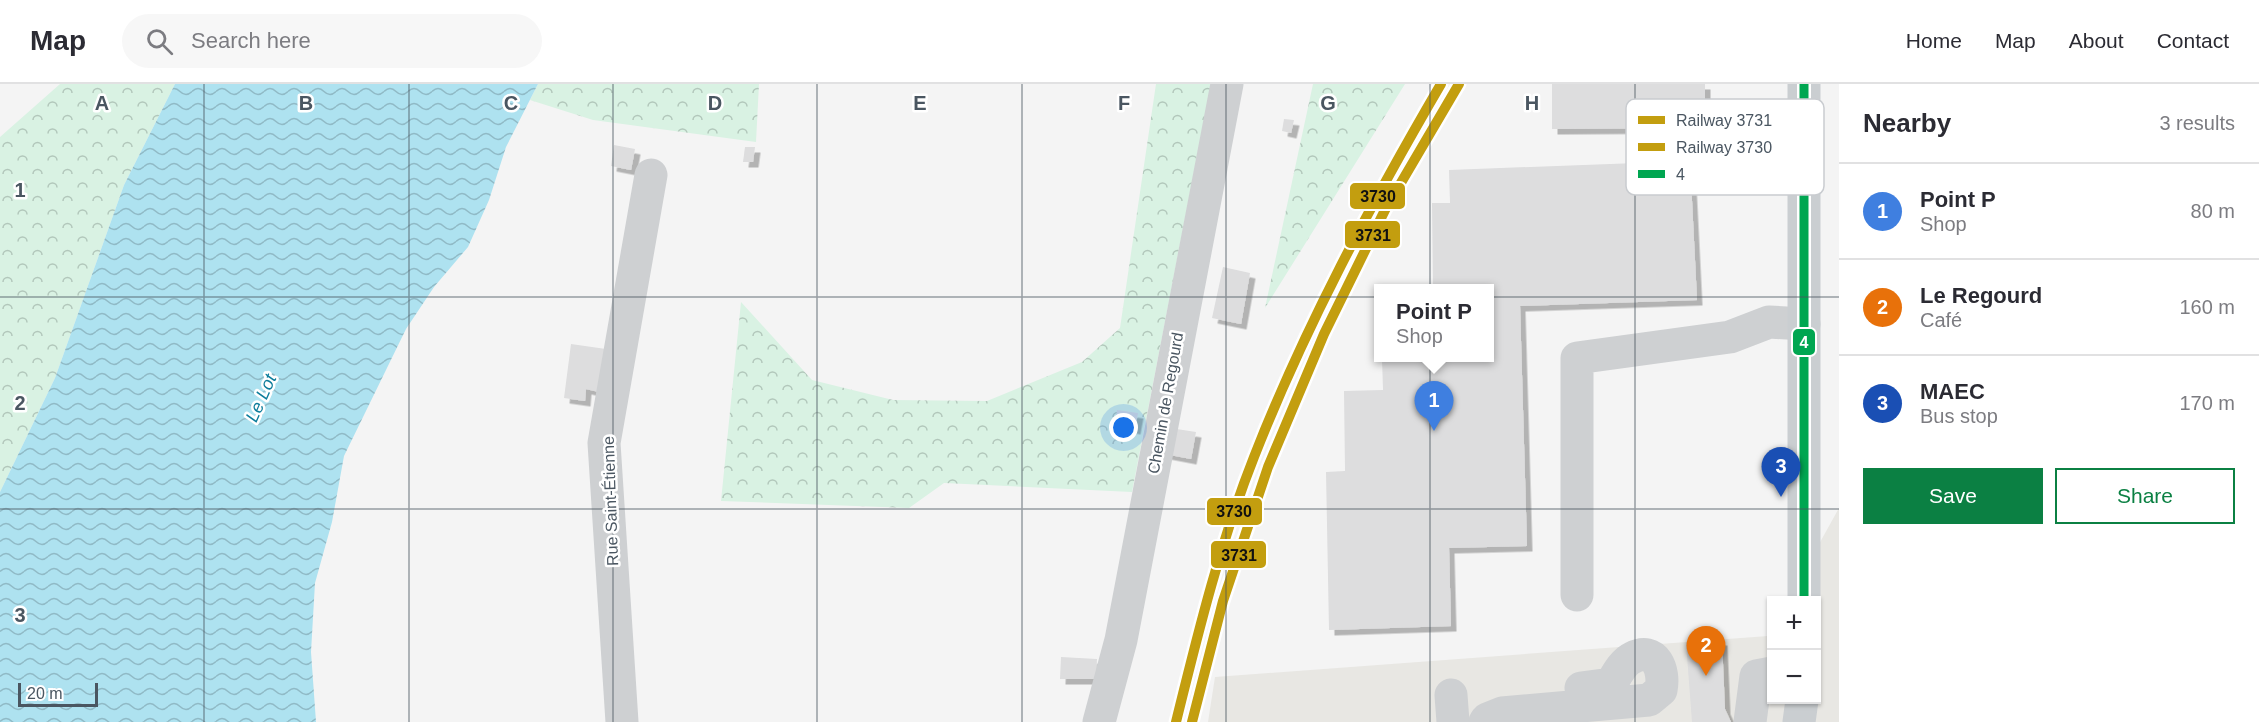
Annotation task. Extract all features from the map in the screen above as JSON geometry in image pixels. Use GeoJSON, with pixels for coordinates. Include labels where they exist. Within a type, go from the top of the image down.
{"type":"FeatureCollection","features":[{"type":"Feature","properties":{"kind":"main road"},"geometry":{"type":"LineString","coordinates":[[1804,195],[1804,596]]}},
{"type":"Feature","properties":{"kind":"main road"},"geometry":{"type":"LineString","coordinates":[[1799,722],[1802,704]]}},
{"type":"Feature","properties":{"kind":"main road"},"geometry":{"type":"LineString","coordinates":[[1804,704],[1806,722]]}},
{"type":"Feature","properties":{"kind":"street","name":"Chemin de Regourd"},"geometry":{"type":"LineString","coordinates":[[1099,722],[1121,640],[1227,84]]}},
{"type":"Feature","properties":{"kind":"street","name":"Rue Saint-Étienne"},"geometry":{"type":"LineString","coordinates":[[622,722],[604,443],[651,175]]}},
{"type":"Feature","properties":{"kind":"street"},"geometry":{"type":"LineString","coordinates":[[1576,595],[1577,358],[1730,337],[1769,322],[1804,324]]}},
{"type":"Feature","properties":{"kind":"street"},"geometry":{"type":"LineString","coordinates":[[1485,722],[1486,718],[1502,713],[1649,700],[1661,690],[1662,669],[1659,662],[1652,656],[1640,655],[1629,659],[1611,684],[1581,688]]}},
{"type":"Feature","properties":{"kind":"street"},"geometry":{"type":"LineString","coordinates":[[1750,722],[1756,676],[1767,674]]}},
{"type":"Feature","properties":{"kind":"shaded area"},"geometry":{"type":"Polygon","coordinates":[[[1839,508],[1839,722],[1208,722],[1215,677],[1767,636],[1767,704],[1821,704],[1821,596],[1790,596],[1839,508]]]}},
{"type":"Feature","properties":{"kind":"green space"},"geometry":{"type":"Polygon","coordinates":[[[60,84],[175,84],[124,185],[55,378],[0,492],[0,137],[60,84]]]}},
{"type":"Feature","properties":{"kind":"green space"},"geometry":{"type":"Polygon","coordinates":[[[538,84],[759,84],[756,142],[593,120],[530,100],[538,84]]]}},
{"type":"Feature","properties":{"kind":"green space"},"geometry":{"type":"Polygon","coordinates":[[[1156,84],[1211,84],[1132,492],[944,483],[909,508],[721,501],[741,302],[812,380],[893,400],[987,401],[1082,362],[1120,328],[1156,84]]]}},
{"type":"Feature","properties":{"kind":"green space"},"geometry":{"type":"Polygon","coordinates":[[[1313,84],[1405,84],[1265,308],[1313,84]]]}},
{"type":"Feature","properties":{"kind":"water","name":"Le Lot"},"geometry":{"type":"Polygon","coordinates":[[[175,84],[538,84],[506,147],[489,200],[468,247],[434,287],[406,329],[344,456],[332,522],[315,583],[311,652],[316,722],[0,722],[0,492],[55,378],[124,185],[175,84]]]}},
{"type":"Feature","properties":{"kind":"building"},"geometry":{"type":"Polygon","coordinates":[[[1552,84],[1705,84],[1705,99],[1626,99],[1626,129],[1552,129],[1552,84]]]}},
{"type":"Feature","properties":{"kind":"building"},"geometry":{"type":"Polygon","coordinates":[[[1284,119],[1294,120],[1291,133],[1282,131],[1284,119]]]}},
{"type":"Feature","properties":{"kind":"building"},"geometry":{"type":"Polygon","coordinates":[[[614,145],[635,149],[631,170],[611,166],[614,145]]]}},
{"type":"Feature","properties":{"kind":"building"},"geometry":{"type":"Polygon","coordinates":[[[745,147],[755,147],[753,162],[743,162],[745,147]]]}},
{"type":"Feature","properties":{"kind":"building"},"geometry":{"type":"Polygon","coordinates":[[[1626,163],[1626,195],[1692,195],[1697,300],[1520,306],[1527,546],[1449,548],[1451,626],[1329,630],[1326,472],[1345,471],[1344,391],[1383,390],[1382,362],[1494,362],[1494,284],[1433,284],[1432,203],[1450,203],[1449,170],[1626,163]]]}},
{"type":"Feature","properties":{"kind":"building"},"geometry":{"type":"Polygon","coordinates":[[[1223,267],[1250,273],[1241,324],[1212,318],[1223,267]]]}},
{"type":"Feature","properties":{"kind":"building"},"geometry":{"type":"Polygon","coordinates":[[[571,344],[606,349],[599,392],[586,389],[585,401],[564,398],[571,344]]]}},
{"type":"Feature","properties":{"kind":"building"},"geometry":{"type":"Polygon","coordinates":[[[1117,410],[1138,413],[1135,429],[1115,425],[1117,410]]]}},
{"type":"Feature","properties":{"kind":"building"},"geometry":{"type":"Polygon","coordinates":[[[1170,428],[1196,432],[1191,459],[1165,454],[1170,428]]]}},
{"type":"Feature","properties":{"kind":"building"},"geometry":{"type":"Polygon","coordinates":[[[1722,640],[1725,709],[1731,722],[1692,722],[1686,643],[1722,640]]]}},
{"type":"Feature","properties":{"kind":"building"},"geometry":{"type":"Polygon","coordinates":[[[1061,657],[1097,659],[1096,679],[1060,679],[1061,657]]]}},
{"type":"Feature","properties":{"kind":"rail line","name":"3730"},"geometry":{"type":"LineString","coordinates":[[1176,722],[1220,555],[1254,457],[1295,361],[1340,267],[1441,84]]}},
{"type":"Feature","properties":{"kind":"rail line","name":"3731"},"geometry":{"type":"LineString","coordinates":[[1192,722],[1223,601],[1268,467],[1324,334],[1385,210],[1459,84]]}},
{"type":"Feature","properties":{"kind":"transit line","name":"4"},"geometry":{"type":"LineString","coordinates":[[1804,84],[1804,99]]}},
{"type":"Feature","properties":{"kind":"transit line","name":"4"},"geometry":{"type":"LineString","coordinates":[[1804,195],[1804,596]]}},
{"type":"Feature","properties":{"kind":"place","name":"Point P"},"geometry":{"type":"Point","coordinates":[1434,431]}},
{"type":"Feature","properties":{"kind":"place","name":"MAEC"},"geometry":{"type":"Point","coordinates":[1781,497]}},
{"type":"Feature","properties":{"kind":"place","name":"Le Regourd"},"geometry":{"type":"Point","coordinates":[1706,676]}}]}
